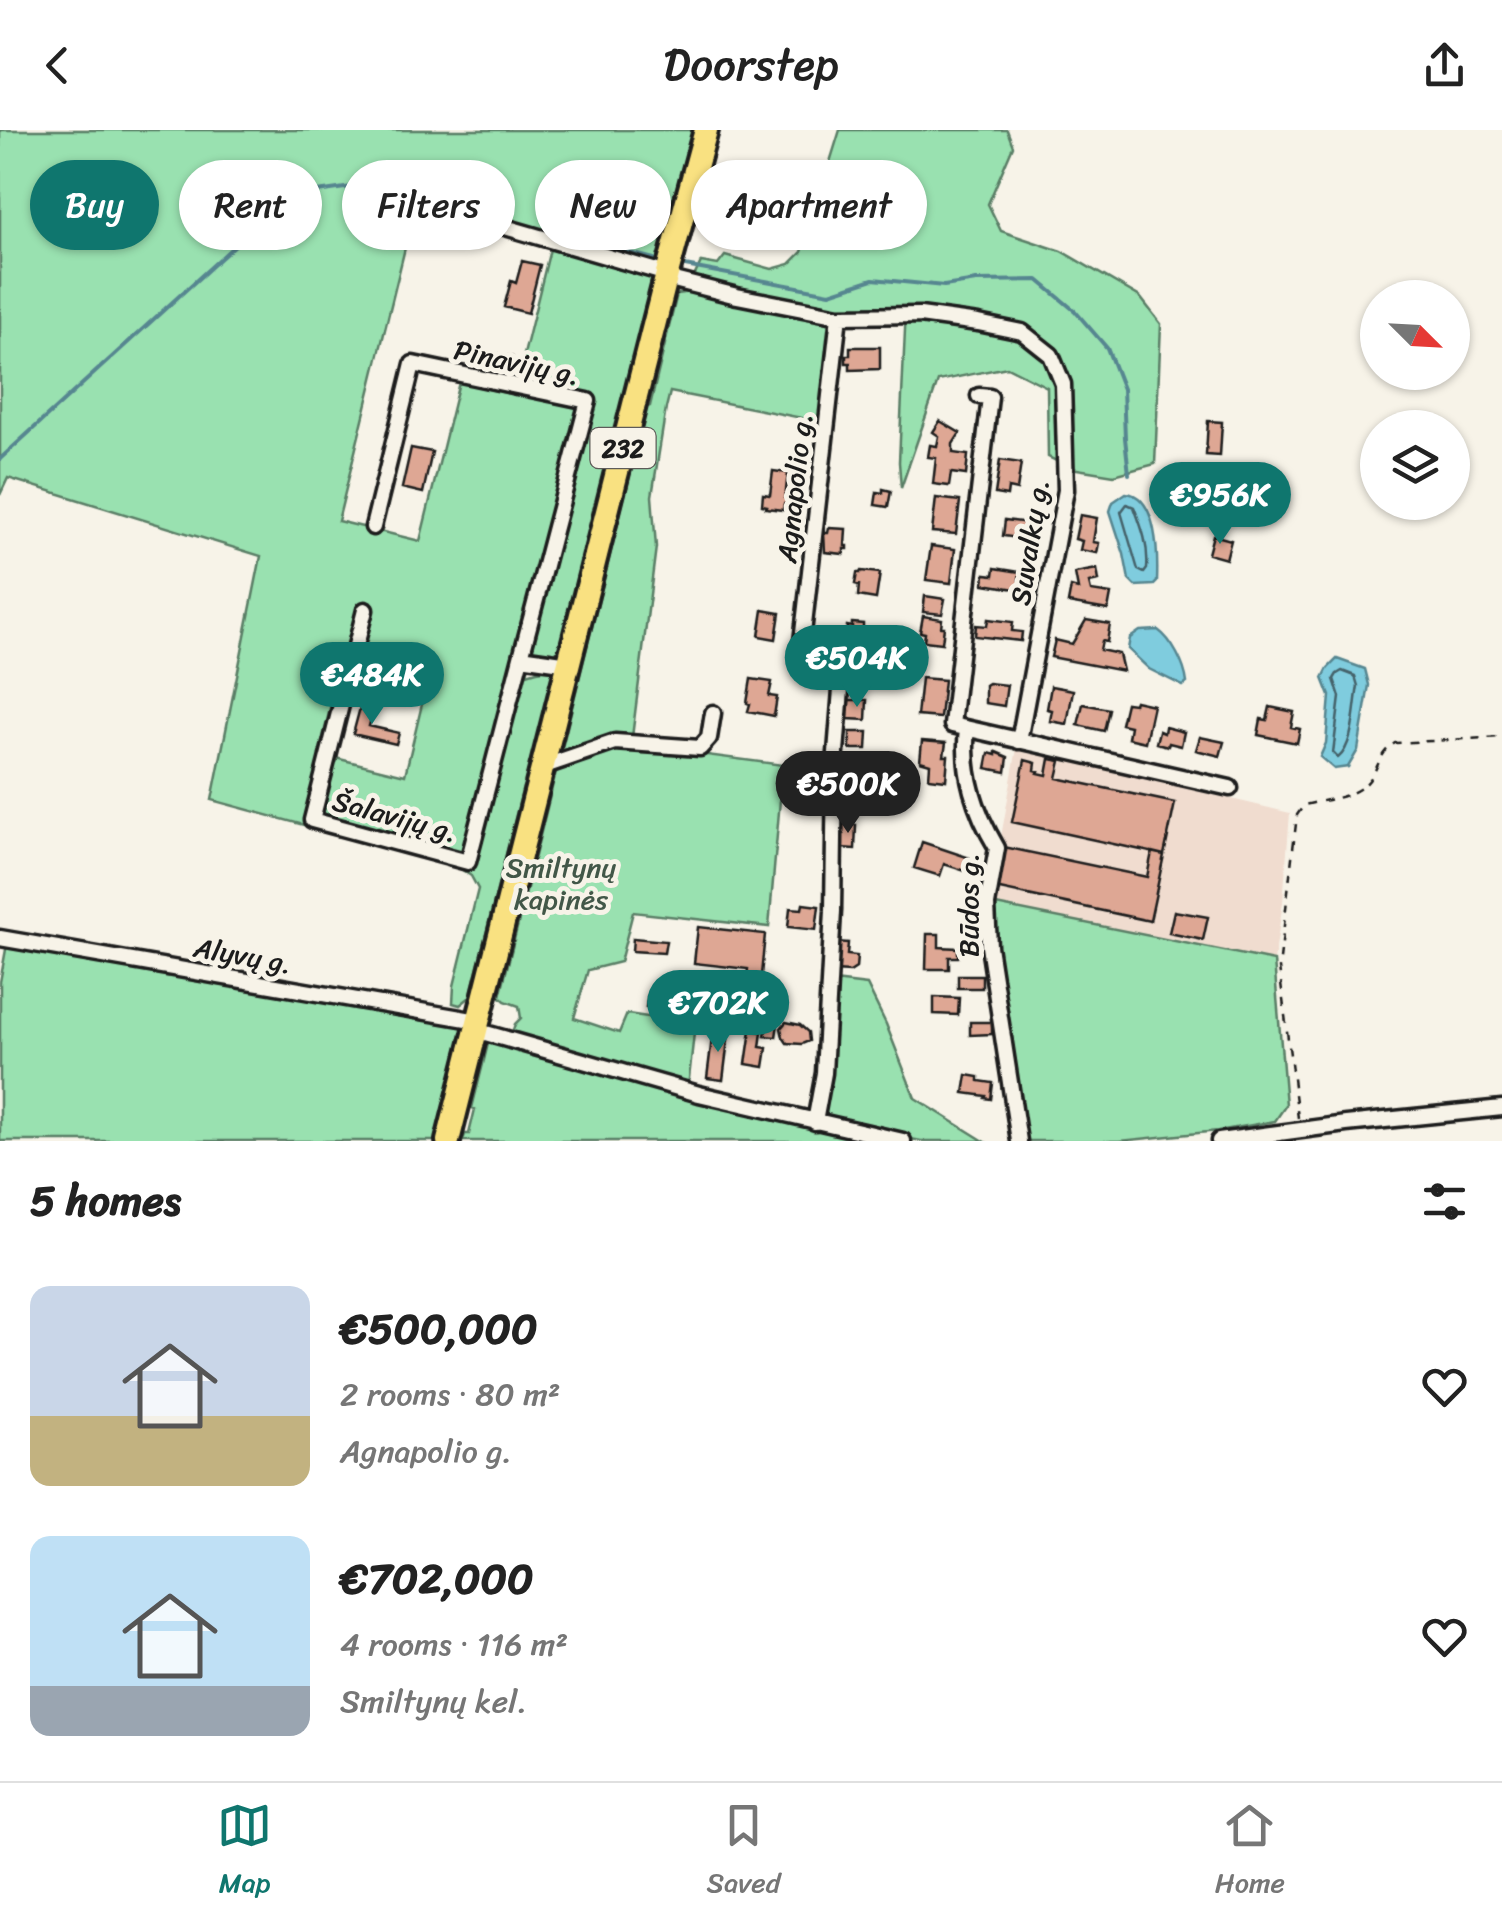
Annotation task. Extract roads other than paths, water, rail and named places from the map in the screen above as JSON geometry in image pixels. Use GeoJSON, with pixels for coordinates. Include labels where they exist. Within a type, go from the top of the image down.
{"type":"FeatureCollection","features":[{"type":"Feature","properties":{"kind":"main road","name":"232"},"geometry":{"type":"LineString","coordinates":[[448,1141],[706,130]]}},
{"type":"Feature","properties":{"kind":"street","name":"Suvalkų g."},"geometry":{"type":"LineString","coordinates":[[515,230],[737,296],[838,316],[920,315],[1022,332],[1051,356],[1063,384],[1066,490],[1020,741]]}},
{"type":"Feature","properties":{"kind":"street","name":"Agnapolio g."},"geometry":{"type":"LineString","coordinates":[[814,1122],[824,1073],[842,677],[839,670],[805,652],[802,642],[838,316]]}},
{"type":"Feature","properties":{"kind":"street","name":"Pinavijų g."},"geometry":{"type":"LineString","coordinates":[[373,527],[413,364],[588,401],[521,657]]}},
{"type":"Feature","properties":{"kind":"street","name":"Būdos g."},"geometry":{"type":"LineString","coordinates":[[979,396],[990,397],[952,725],[968,729],[968,778],[982,822],[997,848],[987,905],[989,946],[1019,1141]]}},
{"type":"Feature","properties":{"kind":"street","name":"Šalavijų g."},"geometry":{"type":"LineString","coordinates":[[365,610],[312,820],[468,862],[521,657]]}},
{"type":"Feature","properties":{"kind":"street"},"geometry":{"type":"LineString","coordinates":[[521,657],[569,664]]}},
{"type":"Feature","properties":{"kind":"street"},"geometry":{"type":"LineString","coordinates":[[542,768],[615,742],[700,748],[709,738],[713,713]]}},
{"type":"Feature","properties":{"kind":"street"},"geometry":{"type":"LineString","coordinates":[[968,729],[1230,788]]}},
{"type":"Feature","properties":{"kind":"street","name":"Alyvų g."},"geometry":{"type":"LineString","coordinates":[[0,938],[474,1035],[699,1094],[903,1141]]}},
{"type":"Feature","properties":{"kind":"street"},"geometry":{"type":"LineString","coordinates":[[1223,1141],[1502,1108]]}},
{"type":"Feature","properties":{"kind":"water"},"geometry":{"type":"Polygon","coordinates":[[[1126,493],[1144,505],[1154,529],[1154,585],[1135,586],[1129,580],[1110,511],[1113,502],[1126,493]]]}},
{"type":"Feature","properties":{"kind":"water"},"geometry":{"type":"Polygon","coordinates":[[[1158,630],[1181,661],[1187,683],[1183,686],[1149,669],[1128,649],[1130,638],[1140,631],[1158,630]]]}},
{"type":"Feature","properties":{"kind":"water"},"geometry":{"type":"Polygon","coordinates":[[[1337,659],[1365,669],[1369,685],[1358,750],[1348,767],[1334,769],[1320,757],[1326,743],[1330,696],[1323,678],[1337,659]]]}},
{"type":"Feature","properties":{"kind":"waterway"},"geometry":{"type":"LineString","coordinates":[[0,459],[289,196],[342,188]]}},
{"type":"Feature","properties":{"kind":"waterway"},"geometry":{"type":"LineString","coordinates":[[523,225],[654,259]]}},
{"type":"Feature","properties":{"kind":"waterway"},"geometry":{"type":"LineString","coordinates":[[685,266],[830,293],[873,279],[944,286],[1038,280],[1075,311],[1107,348],[1123,389],[1129,474]]}},
{"type":"Feature","properties":{"kind":"park label","name":"Smiltynų kapinės"},"geometry":{"type":"Point","coordinates":[561,883]}}]}
